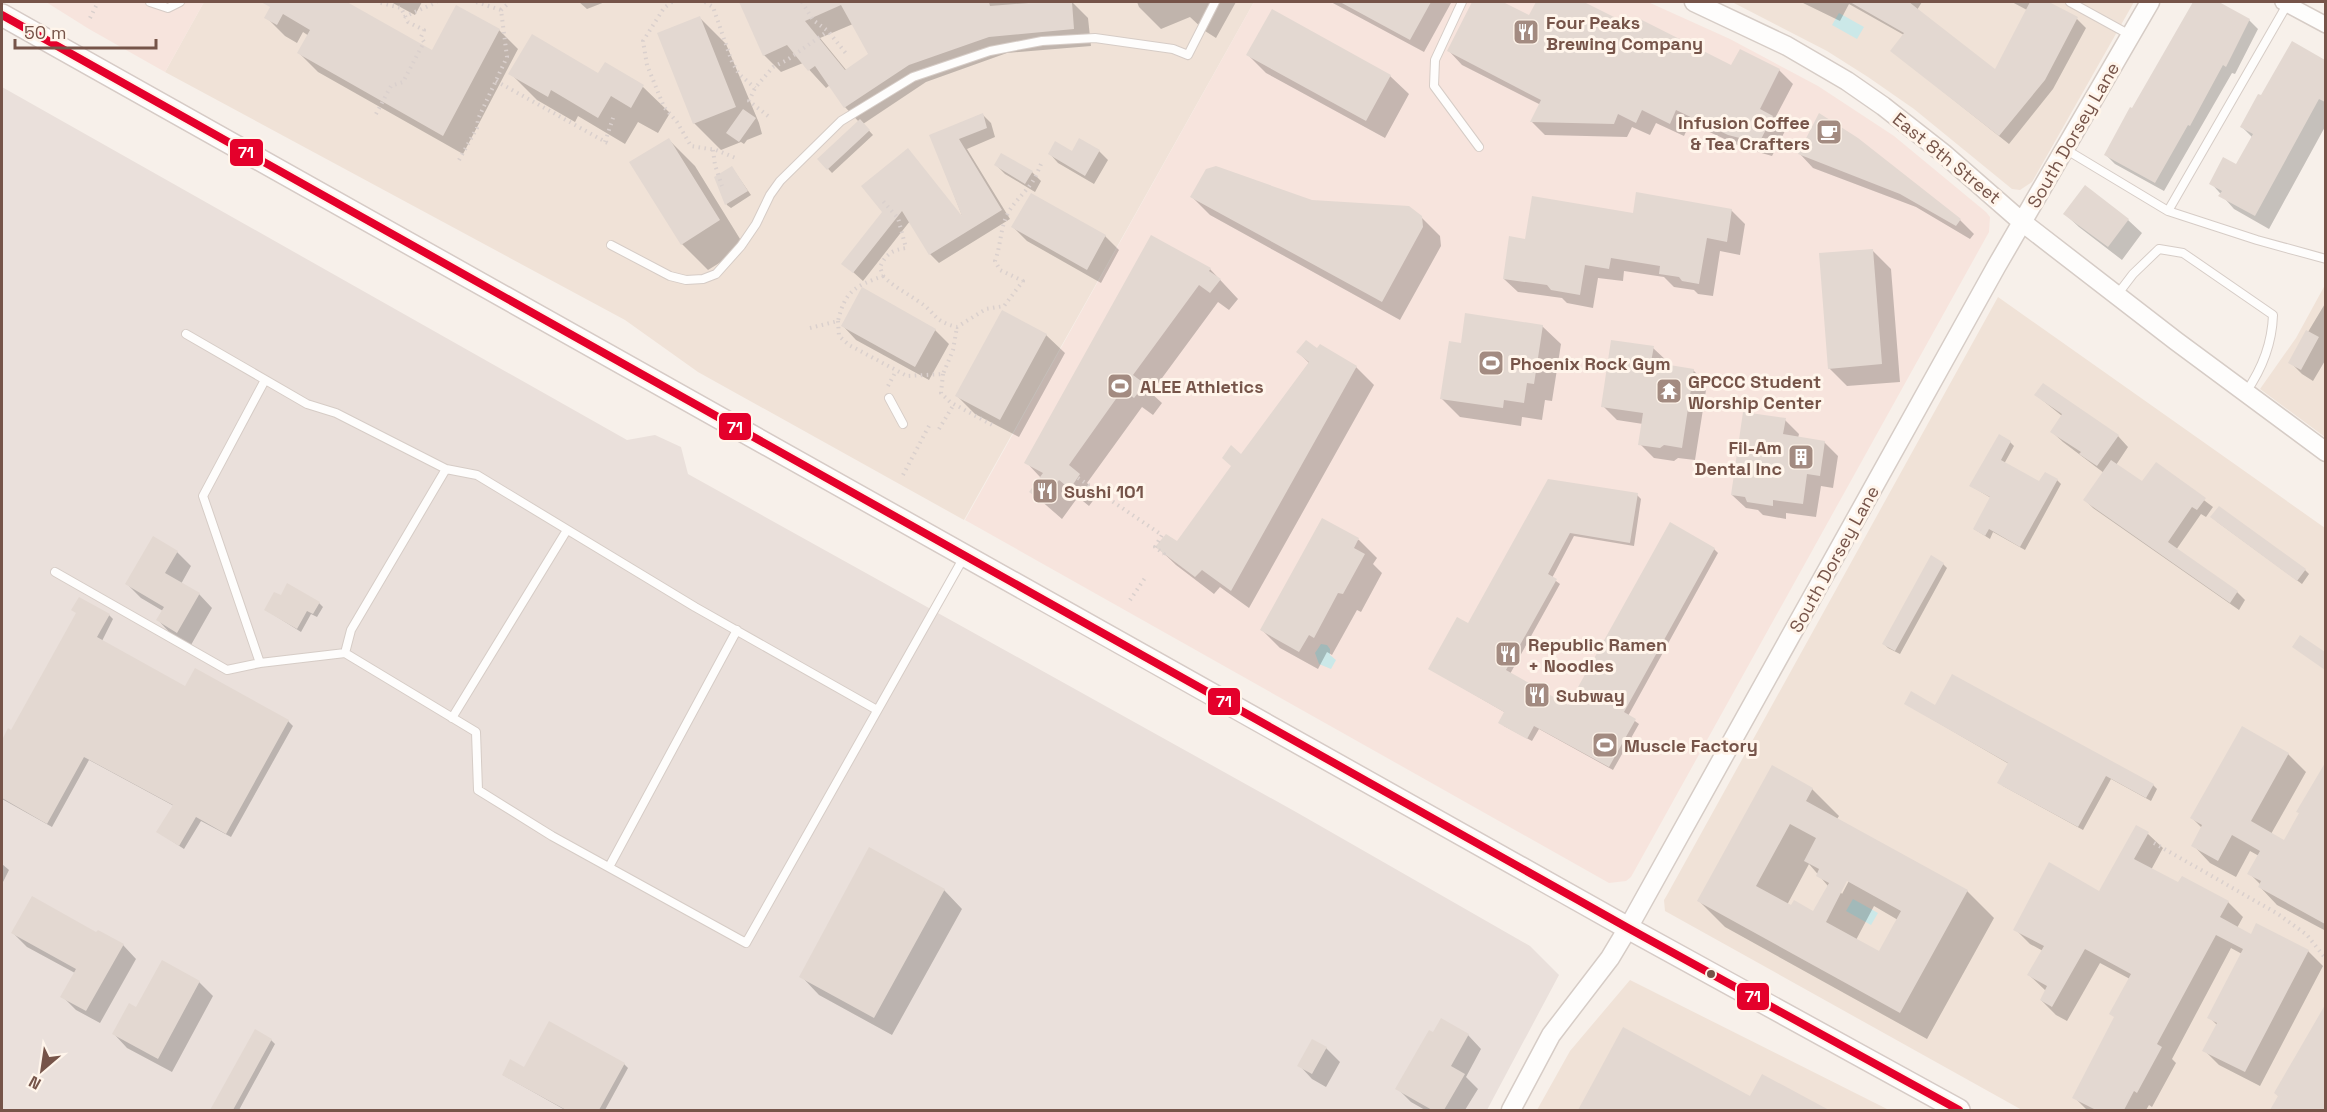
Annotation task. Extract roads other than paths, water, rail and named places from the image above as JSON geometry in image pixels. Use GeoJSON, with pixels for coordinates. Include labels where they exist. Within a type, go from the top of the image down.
{"type":"FeatureCollection","features":[{"type":"Feature","properties":{"kind":"main road"},"geometry":{"type":"LineString","coordinates":[[2,15],[1628,928],[1959,1110]]}},
{"type":"Feature","properties":{"kind":"street","name":"East 8th Street"},"geometry":{"type":"LineString","coordinates":[[1694,2],[1767,35],[1847,81],[1943,153],[2022,222],[2325,453]]}},
{"type":"Feature","properties":{"kind":"street","name":"South Dorsey Lane"},"geometry":{"type":"LineString","coordinates":[[1511,1110],[1551,1035],[1610,958],[1628,928],[2022,222],[2150,2]]}},
{"type":"Feature","properties":{"kind":"street"},"geometry":{"type":"LineString","coordinates":[[2287,2],[2325,25]]}},
{"type":"Feature","properties":{"kind":"lane"},"geometry":{"type":"LineString","coordinates":[[150,2],[168,8],[180,2]]}},
{"type":"Feature","properties":{"kind":"lane"},"geometry":{"type":"LineString","coordinates":[[611,244],[670,276],[686,280],[703,279],[716,274],[741,246],[756,224],[770,195],[802,158],[841,121],[914,77],[990,51],[1042,41],[1095,38],[1173,49],[1188,55],[1215,2]]}},
{"type":"Feature","properties":{"kind":"lane"},"geometry":{"type":"LineString","coordinates":[[1462,2],[1435,60],[1434,86],[1479,147]]}},
{"type":"Feature","properties":{"kind":"lane"},"geometry":{"type":"LineString","coordinates":[[2070,2],[2130,35]]}},
{"type":"Feature","properties":{"kind":"lane"},"geometry":{"type":"LineString","coordinates":[[2168,211],[2287,2]]}},
{"type":"Feature","properties":{"kind":"lane"},"geometry":{"type":"LineString","coordinates":[[2065,149],[2168,211],[2325,259]]}},
{"type":"Feature","properties":{"kind":"lane"},"geometry":{"type":"LineString","coordinates":[[2117,295],[2133,274],[2160,249],[2183,253],[2273,315],[2272,333],[2260,371],[2245,393]]}},
{"type":"Feature","properties":{"kind":"lane"},"geometry":{"type":"LineString","coordinates":[[186,334],[307,404],[336,413],[446,469],[477,475],[736,630],[877,710]]}},
{"type":"Feature","properties":{"kind":"lane"},"geometry":{"type":"LineString","coordinates":[[260,663],[203,496],[265,380]]}},
{"type":"Feature","properties":{"kind":"lane"},"geometry":{"type":"LineString","coordinates":[[886,396],[903,424]]}},
{"type":"Feature","properties":{"kind":"lane"},"geometry":{"type":"LineString","coordinates":[[345,653],[351,630],[446,469]]}},
{"type":"Feature","properties":{"kind":"lane"},"geometry":{"type":"LineString","coordinates":[[452,718],[567,530]]}},
{"type":"Feature","properties":{"kind":"lane"},"geometry":{"type":"LineString","coordinates":[[55,572],[227,670],[260,663],[345,653],[476,732],[478,790],[552,836],[746,943],[964,555]]}},
{"type":"Feature","properties":{"kind":"lane"},"geometry":{"type":"LineString","coordinates":[[609,867],[736,630]]}},
{"type":"Feature","properties":{"kind":"water"},"geometry":{"type":"Polygon","coordinates":[[[1839,13],[1864,27],[1857,39],[1832,25],[1839,13]]]}},
{"type":"Feature","properties":{"kind":"water"},"geometry":{"type":"Polygon","coordinates":[[[1321,644],[1327,645],[1330,655],[1336,660],[1331,669],[1319,664],[1315,653],[1321,644]]]}},
{"type":"Feature","properties":{"kind":"water"},"geometry":{"type":"Polygon","coordinates":[[[1853,899],[1878,913],[1871,925],[1846,911],[1853,899]]]}},
{"type":"Feature","properties":{"kind":"place","name":"Four Peaks Brewing Company"},"geometry":{"type":"Point","coordinates":[1526,32]}},
{"type":"Feature","properties":{"kind":"place","name":"Infusion Coffee & Tea Crafters"},"geometry":{"type":"Point","coordinates":[1829,132]}},
{"type":"Feature","properties":{"kind":"place","name":"Phoenix Rock Gym"},"geometry":{"type":"Point","coordinates":[1491,363]}},
{"type":"Feature","properties":{"kind":"place","name":"ALEE Athletics"},"geometry":{"type":"Point","coordinates":[1120,386]}},
{"type":"Feature","properties":{"kind":"place","name":"GPCCC Student Worship Center"},"geometry":{"type":"Point","coordinates":[1669,391]}},
{"type":"Feature","properties":{"kind":"place","name":"Fil-Am Dental Inc"},"geometry":{"type":"Point","coordinates":[1801,457]}},
{"type":"Feature","properties":{"kind":"place","name":"Sushi 101"},"geometry":{"type":"Point","coordinates":[1045,491]}},
{"type":"Feature","properties":{"kind":"place","name":"Republic Ramen + Noodles"},"geometry":{"type":"Point","coordinates":[1508,654]}},
{"type":"Feature","properties":{"kind":"place","name":"Subway"},"geometry":{"type":"Point","coordinates":[1537,695]}},
{"type":"Feature","properties":{"kind":"place","name":"Muscle Factory"},"geometry":{"type":"Point","coordinates":[1605,745]}}]}
